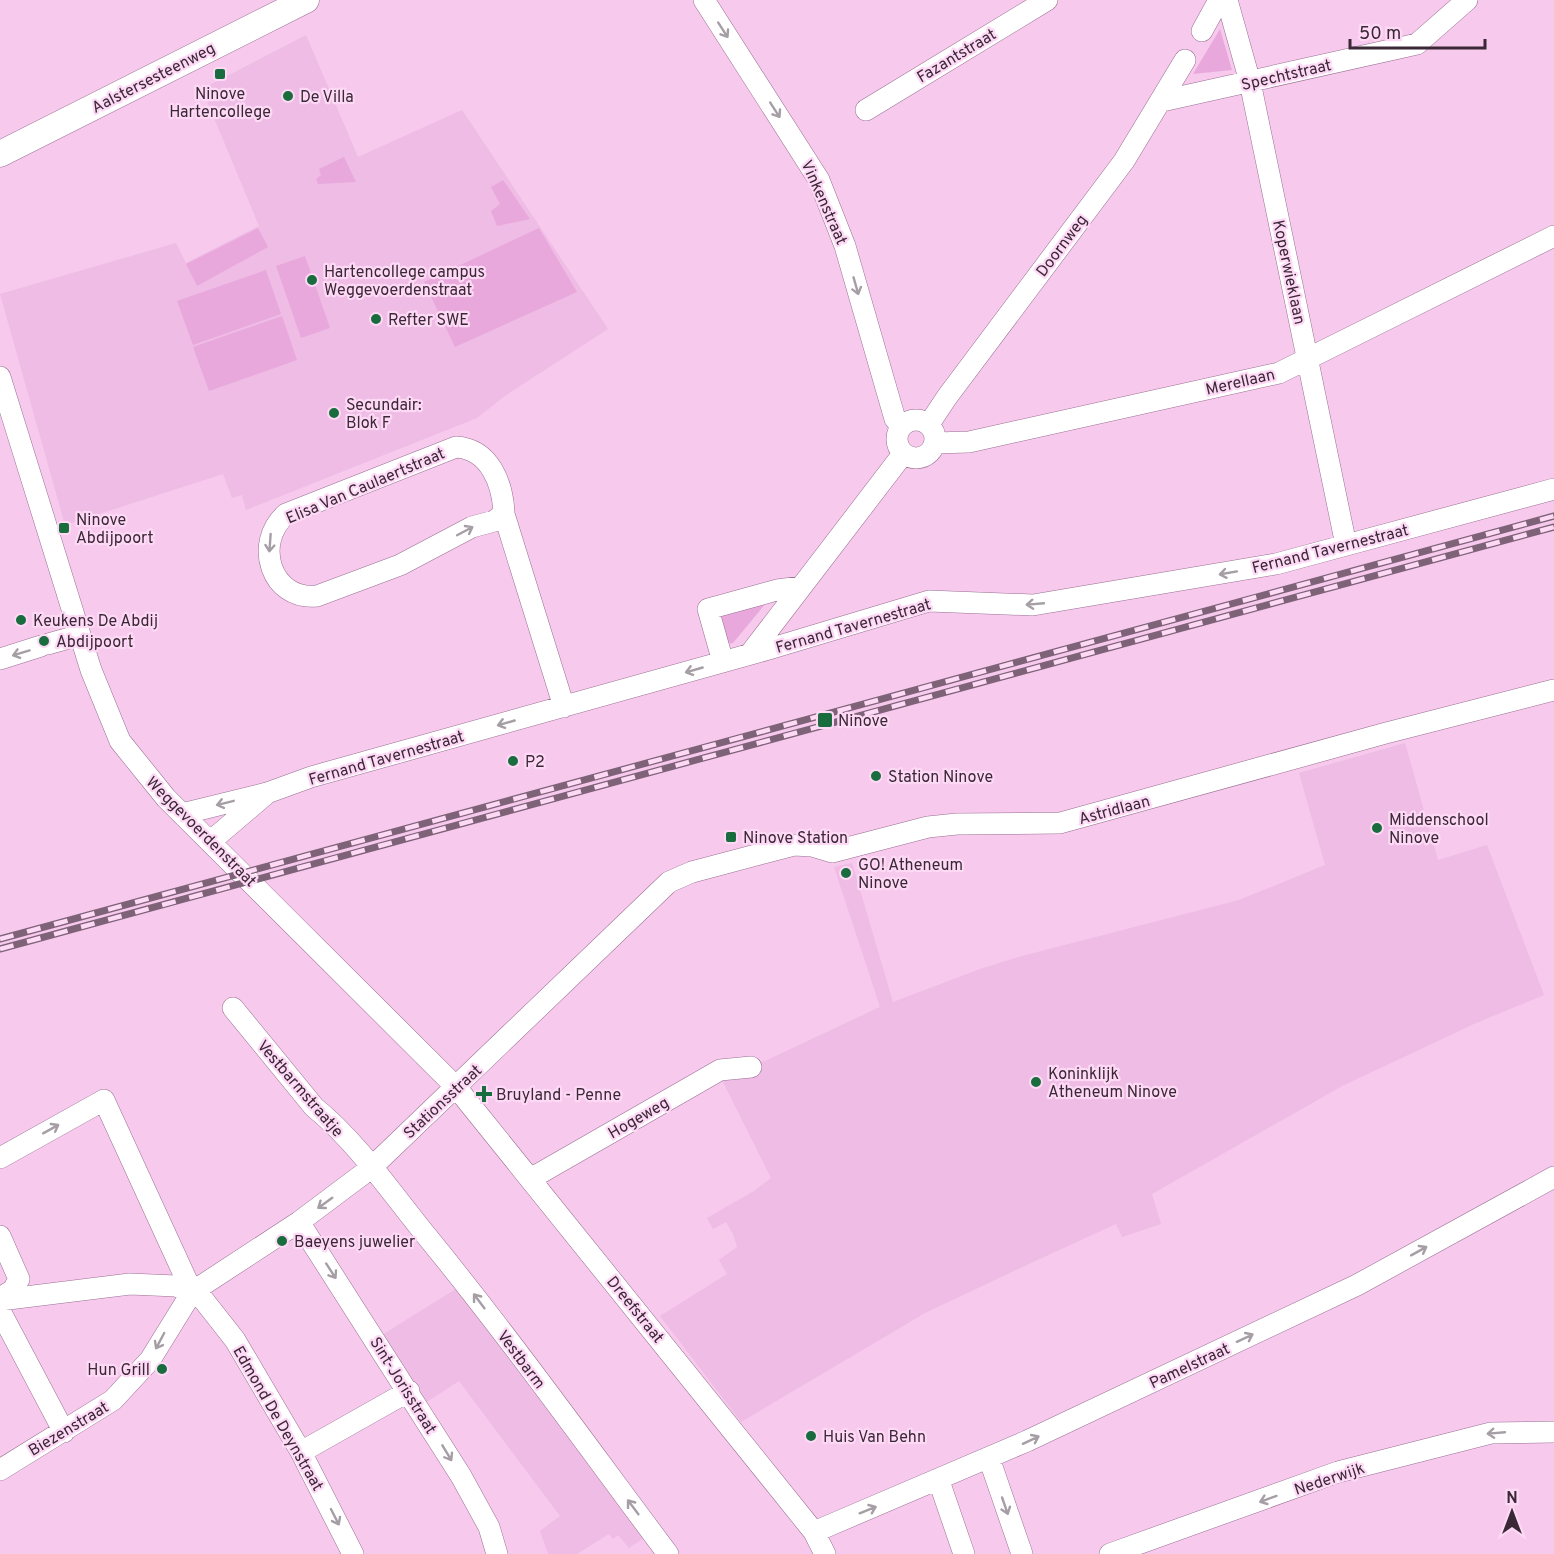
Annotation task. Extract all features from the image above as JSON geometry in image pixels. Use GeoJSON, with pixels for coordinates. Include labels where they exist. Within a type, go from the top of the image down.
{"type":"FeatureCollection","features":[{"type":"Feature","properties":{"kind":"main road","name":"Aalstersesteenweg"},"geometry":{"type":"LineString","coordinates":[[0,154],[306,0]]}},
{"type":"Feature","properties":{"kind":"street","name":"Vinkenstraat"},"geometry":{"type":"LineString","coordinates":[[704,0],[819,180],[845,246],[896,419],[901,426]]}},
{"type":"Feature","properties":{"kind":"street","name":"Fazantstraat"},"geometry":{"type":"LineString","coordinates":[[866,110],[1047,0]]}},
{"type":"Feature","properties":{"kind":"street"},"geometry":{"type":"LineString","coordinates":[[1202,31],[1219,0]]}},
{"type":"Feature","properties":{"kind":"street","name":"Koperwieklaan"},"geometry":{"type":"LineString","coordinates":[[1227,0],[1250,82],[1346,546]]}},
{"type":"Feature","properties":{"kind":"street","name":"Spechtstraat"},"geometry":{"type":"LineString","coordinates":[[1162,101],[1417,44],[1467,0]]}},
{"type":"Feature","properties":{"kind":"street","name":"Doornweg"},"geometry":{"type":"LineString","coordinates":[[903,454],[912,458],[922,458],[931,452],[932,434],[947,397],[1124,161],[1185,60]]}},
{"type":"Feature","properties":{"kind":"street","name":"Merellaan"},"geometry":{"type":"LineString","coordinates":[[932,434],[969,442],[1275,374],[1554,236]]}},
{"type":"Feature","properties":{"kind":"street","name":"Weggevoerdenstraat"},"geometry":{"type":"LineString","coordinates":[[0,377],[91,670],[120,741],[142,770],[182,814],[456,1087]]}},
{"type":"Feature","properties":{"kind":"street"},"geometry":{"type":"LineString","coordinates":[[750,654],[903,454],[897,446],[896,435],[901,426],[909,420],[920,419],[932,434]]}},
{"type":"Feature","properties":{"kind":"street","name":"Elisa Van Caulaertstraat"},"geometry":{"type":"LineString","coordinates":[[504,514],[494,521],[472,527],[400,565],[317,596],[303,596],[288,591],[276,576],[268,543],[272,528],[286,514],[456,447],[477,451],[486,459],[504,499],[504,514],[564,707]]}},
{"type":"Feature","properties":{"kind":"street","name":"Fernand Tavernestraat"},"geometry":{"type":"LineString","coordinates":[[182,814],[267,793],[311,777],[723,662],[929,601],[1033,605],[1276,564],[1554,489]]}},
{"type":"Feature","properties":{"kind":"street"},"geometry":{"type":"LineString","coordinates":[[723,662],[708,609],[777,590],[801,587]]}},
{"type":"Feature","properties":{"kind":"street"},"geometry":{"type":"LineString","coordinates":[[0,659],[80,635]]}},
{"type":"Feature","properties":{"kind":"street","name":"Astridlaan"},"geometry":{"type":"LineString","coordinates":[[669,882],[692,872],[794,845],[812,846],[832,852],[928,828],[1060,823],[1386,733],[1554,690]]}},
{"type":"Feature","properties":{"kind":"street","name":"Fernand Tavernestraat"},"geometry":{"type":"LineString","coordinates":[[211,841],[267,793]]}},
{"type":"Feature","properties":{"kind":"street","name":"Stationsstraat"},"geometry":{"type":"LineString","coordinates":[[192,1292],[299,1222],[371,1168],[669,882]]}},
{"type":"Feature","properties":{"kind":"street","name":"Vestbarmstraatje"},"geometry":{"type":"LineString","coordinates":[[232,1008],[314,1107],[328,1119],[371,1168]]}},
{"type":"Feature","properties":{"kind":"street","name":"Hogeweg"},"geometry":{"type":"LineString","coordinates":[[530,1179],[720,1070],[751,1067]]}},
{"type":"Feature","properties":{"kind":"street","name":"Dreefstraat"},"geometry":{"type":"LineString","coordinates":[[456,1087],[814,1532],[825,1554]]}},
{"type":"Feature","properties":{"kind":"street"},"geometry":{"type":"LineString","coordinates":[[0,1158],[104,1100],[192,1292]]}},
{"type":"Feature","properties":{"kind":"street","name":"Vestbarm"},"geometry":{"type":"LineString","coordinates":[[371,1168],[477,1298],[668,1554]]}},
{"type":"Feature","properties":{"kind":"street","name":"Pamelstraat"},"geometry":{"type":"LineString","coordinates":[[814,1532],[939,1481],[1357,1286],[1554,1177]]}},
{"type":"Feature","properties":{"kind":"street","name":"Sint-Jorisstraat"},"geometry":{"type":"LineString","coordinates":[[299,1222],[409,1391],[489,1527],[497,1554]]}},
{"type":"Feature","properties":{"kind":"street"},"geometry":{"type":"LineString","coordinates":[[0,1236],[19,1280],[14,1290],[0,1299]]}},
{"type":"Feature","properties":{"kind":"street"},"geometry":{"type":"LineString","coordinates":[[0,1299],[130,1284],[176,1286],[192,1292]]}},
{"type":"Feature","properties":{"kind":"street","name":"Biezenstraat"},"geometry":{"type":"LineString","coordinates":[[0,1470],[113,1400],[143,1368],[192,1292]]}},
{"type":"Feature","properties":{"kind":"street","name":"Edmond De Deynstraat"},"geometry":{"type":"LineString","coordinates":[[192,1292],[202,1298],[235,1340],[301,1452],[353,1554]]}},
{"type":"Feature","properties":{"kind":"street"},"geometry":{"type":"LineString","coordinates":[[0,1311],[64,1432]]}},
{"type":"Feature","properties":{"kind":"street"},"geometry":{"type":"LineString","coordinates":[[301,1452],[409,1391]]}},
{"type":"Feature","properties":{"kind":"street","name":"Nederwijk"},"geometry":{"type":"LineString","coordinates":[[1110,1554],[1338,1472],[1491,1433],[1554,1432]]}},
{"type":"Feature","properties":{"kind":"street"},"geometry":{"type":"LineString","coordinates":[[988,1458],[1022,1554]]}},
{"type":"Feature","properties":{"kind":"street"},"geometry":{"type":"LineString","coordinates":[[939,1481],[964,1554]]}},
{"type":"Feature","properties":{"kind":"shaded area"},"geometry":{"type":"Polygon","coordinates":[[[1220,29],[1232,70],[1193,74],[1220,29]]]}},
{"type":"Feature","properties":{"kind":"shaded area","name":"Hartencollege campus Weggevoerdenstraat"},"geometry":{"type":"Polygon","coordinates":[[[306,35],[358,157],[462,110],[608,329],[506,395],[477,418],[246,510],[242,495],[232,498],[223,474],[65,525],[0,294],[176,243],[186,263],[259,226],[202,89],[306,35]]]}},
{"type":"Feature","properties":{"kind":"shaded area"},"geometry":{"type":"Polygon","coordinates":[[[344,157],[356,182],[318,184],[316,179],[321,175],[319,169],[344,157]]]}},
{"type":"Feature","properties":{"kind":"shaded area"},"geometry":{"type":"Polygon","coordinates":[[[503,180],[530,219],[497,226],[491,211],[500,204],[491,187],[503,180]]]}},
{"type":"Feature","properties":{"kind":"shaded area"},"geometry":{"type":"Polygon","coordinates":[[[258,228],[268,247],[197,286],[186,264],[258,228]]]}},
{"type":"Feature","properties":{"kind":"shaded area"},"geometry":{"type":"Polygon","coordinates":[[[539,228],[577,292],[455,347],[424,282],[539,228]]]}},
{"type":"Feature","properties":{"kind":"shaded area"},"geometry":{"type":"Polygon","coordinates":[[[305,256],[330,328],[301,338],[276,266],[305,256]]]}},
{"type":"Feature","properties":{"kind":"shaded area"},"geometry":{"type":"Polygon","coordinates":[[[266,270],[281,314],[193,345],[177,301],[266,270]]]}},
{"type":"Feature","properties":{"kind":"shaded area"},"geometry":{"type":"Polygon","coordinates":[[[282,316],[297,360],[209,391],[193,347],[282,316]]]}},
{"type":"Feature","properties":{"kind":"shaded area"},"geometry":{"type":"Polygon","coordinates":[[[766,603],[733,643],[726,644],[718,615],[766,603]]]}},
{"type":"Feature","properties":{"kind":"shaded area","name":"Koninklijk Atheneum Ninove"},"geometry":{"type":"Polygon","coordinates":[[[1405,743],[1438,860],[1487,845],[1544,995],[1476,1023],[1342,1086],[1152,1194],[1161,1224],[1122,1237],[1116,1224],[1033,1262],[925,1313],[741,1422],[660,1316],[727,1274],[719,1260],[737,1247],[733,1234],[726,1222],[713,1229],[707,1218],[754,1191],[771,1178],[721,1078],[750,1063],[765,1061],[880,1007],[834,867],[852,863],[893,1002],[980,969],[1022,956],[1239,900],[1325,865],[1299,773],[1405,743]]]}},
{"type":"Feature","properties":{"kind":"shaded area"},"geometry":{"type":"Polygon","coordinates":[[[459,1287],[647,1536],[629,1548],[618,1535],[613,1539],[609,1534],[577,1554],[548,1554],[540,1531],[560,1516],[459,1381],[425,1403],[382,1335],[459,1287]]]}},
{"type":"Feature","properties":{"kind":"railway"},"geometry":{"type":"LineString","coordinates":[[0,939],[1554,516]]}},
{"type":"Feature","properties":{"kind":"railway"},"geometry":{"type":"LineString","coordinates":[[0,949],[1554,527]]}},
{"type":"Feature","properties":{"kind":"place","name":"Ninove Hartencollege"},"geometry":{"type":"Point","coordinates":[220,74]}},
{"type":"Feature","properties":{"kind":"place","name":"De Villa"},"geometry":{"type":"Point","coordinates":[288,96]}},
{"type":"Feature","properties":{"kind":"place","name":"Hartencollege campus Weggevoerdenstraat"},"geometry":{"type":"Point","coordinates":[312,280]}},
{"type":"Feature","properties":{"kind":"place","name":"Refter SWE"},"geometry":{"type":"Point","coordinates":[376,319]}},
{"type":"Feature","properties":{"kind":"place","name":"Secundair: Blok F"},"geometry":{"type":"Point","coordinates":[334,413]}},
{"type":"Feature","properties":{"kind":"place","name":"Ninove Abdijpoort"},"geometry":{"type":"Point","coordinates":[64,528]}},
{"type":"Feature","properties":{"kind":"place","name":"Keukens De Abdij"},"geometry":{"type":"Point","coordinates":[21,620]}},
{"type":"Feature","properties":{"kind":"place","name":"Abdijpoort"},"geometry":{"type":"Point","coordinates":[44,641]}},
{"type":"Feature","properties":{"kind":"place","name":"Ninove"},"geometry":{"type":"Point","coordinates":[825,720]}},
{"type":"Feature","properties":{"kind":"place","name":"P2"},"geometry":{"type":"Point","coordinates":[513,761]}},
{"type":"Feature","properties":{"kind":"place","name":"Station Ninove"},"geometry":{"type":"Point","coordinates":[876,776]}},
{"type":"Feature","properties":{"kind":"place","name":"Middenschool Ninove"},"geometry":{"type":"Point","coordinates":[1377,828]}},
{"type":"Feature","properties":{"kind":"place","name":"Ninove Station"},"geometry":{"type":"Point","coordinates":[731,837]}},
{"type":"Feature","properties":{"kind":"place","name":"GO! Atheneum Ninove"},"geometry":{"type":"Point","coordinates":[846,873]}},
{"type":"Feature","properties":{"kind":"place","name":"Koninklijk Atheneum Ninove"},"geometry":{"type":"Point","coordinates":[1036,1082]}},
{"type":"Feature","properties":{"kind":"place","name":"Bruyland - Penne"},"geometry":{"type":"Point","coordinates":[484,1094]}},
{"type":"Feature","properties":{"kind":"place","name":"Baeyens juwelier"},"geometry":{"type":"Point","coordinates":[282,1241]}},
{"type":"Feature","properties":{"kind":"place","name":"Hun Grill"},"geometry":{"type":"Point","coordinates":[162,1369]}},
{"type":"Feature","properties":{"kind":"place","name":"Huis Van Behn"},"geometry":{"type":"Point","coordinates":[811,1436]}}]}
